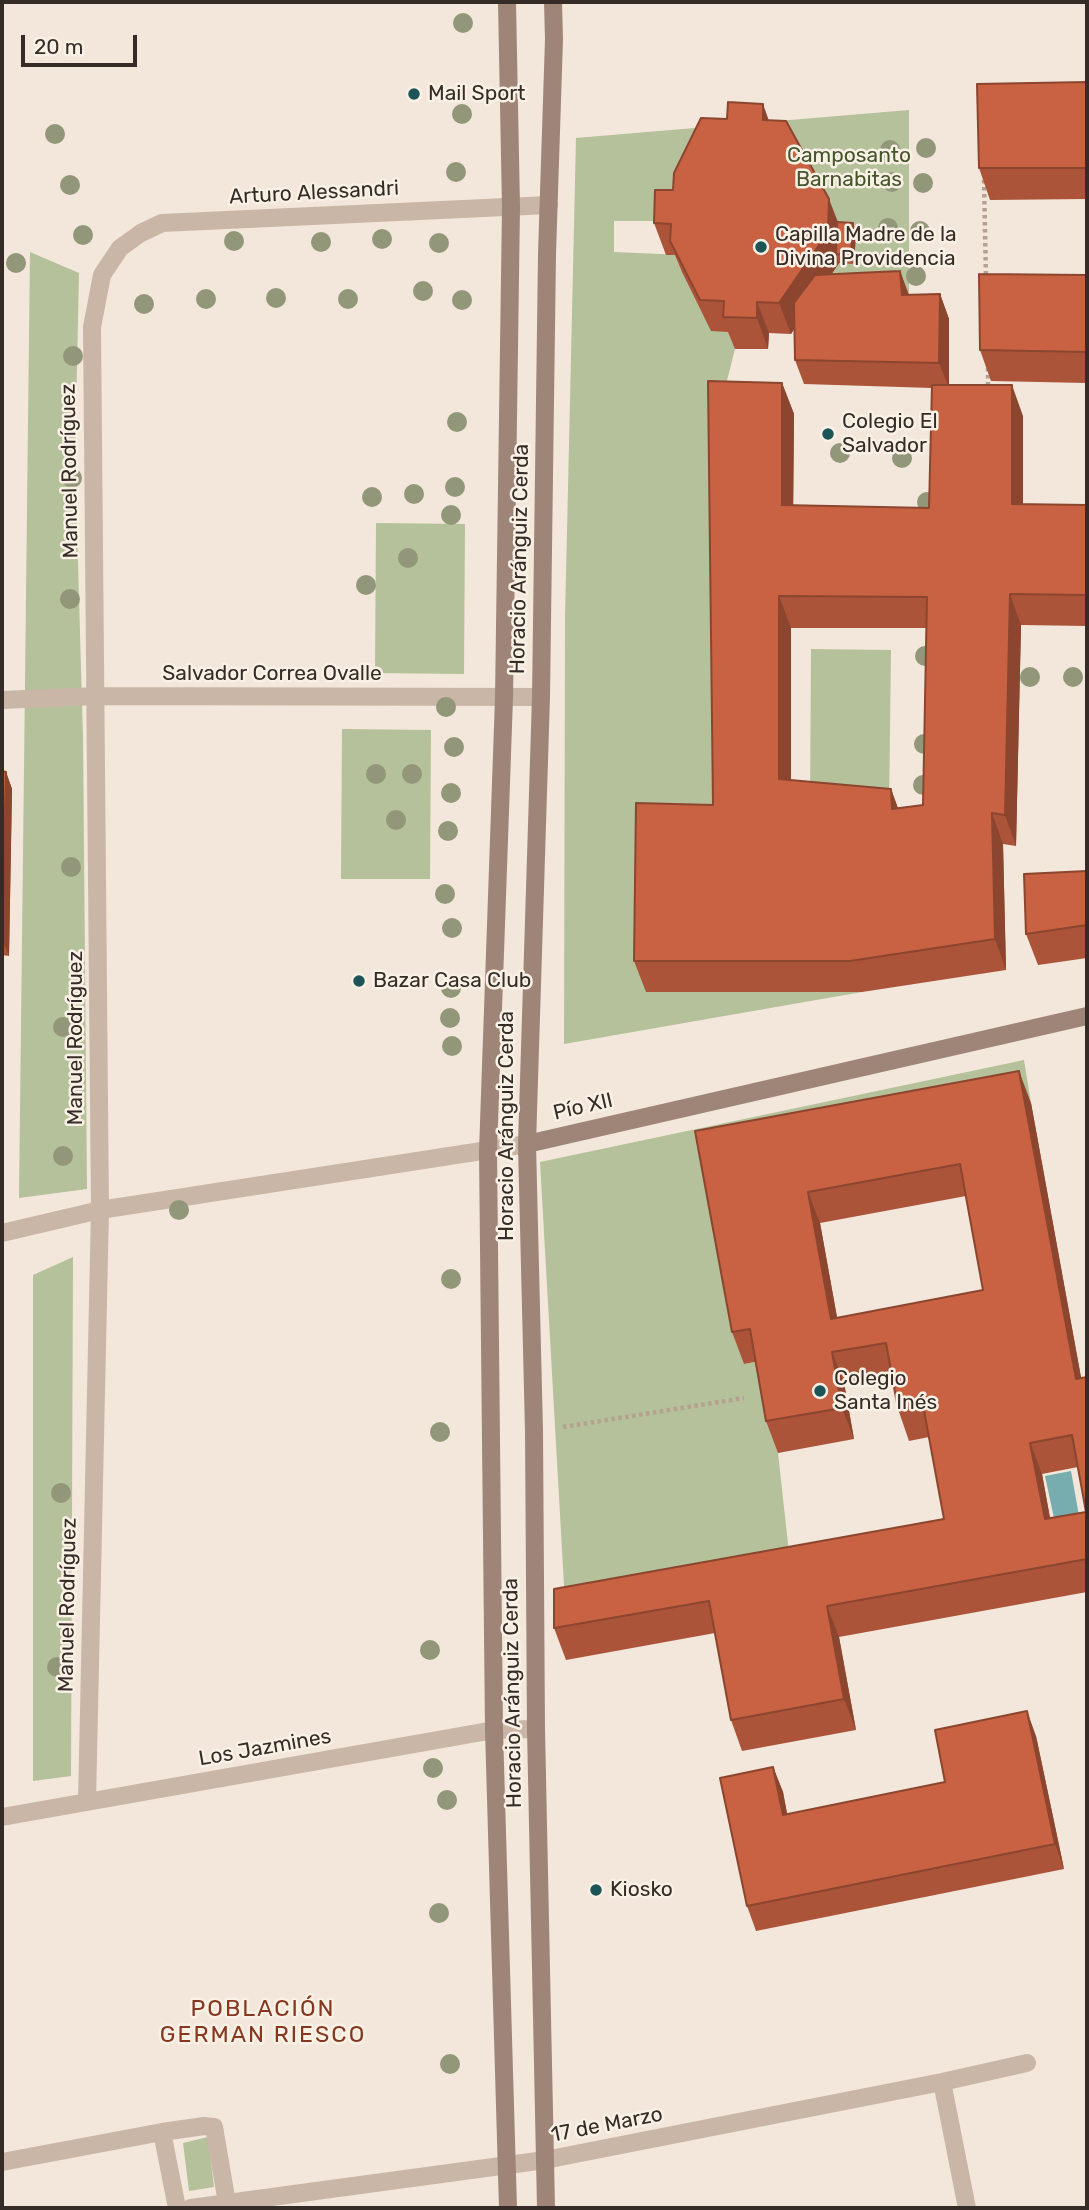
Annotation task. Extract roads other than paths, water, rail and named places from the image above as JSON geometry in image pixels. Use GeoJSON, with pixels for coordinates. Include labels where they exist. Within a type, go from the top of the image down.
{"type":"FeatureCollection","features":[{"type":"Feature","properties":{"kind":"street","name":"Horacio Aránguiz Cerda"},"geometry":{"type":"LineString","coordinates":[[507,2],[511,207],[504,698],[488,1151],[494,1730],[508,2208]]}},
{"type":"Feature","properties":{"kind":"street","name":"Horacio Aránguiz Cerda"},"geometry":{"type":"LineString","coordinates":[[546,2208],[527,1143],[541,697],[554,2]]}},
{"type":"Feature","properties":{"kind":"street","name":"Arturo Alessandri"},"geometry":{"type":"LineString","coordinates":[[102,275],[120,248],[141,233],[162,223],[549,205]]}},
{"type":"Feature","properties":{"kind":"street","name":"Manuel Rodríguez"},"geometry":{"type":"LineString","coordinates":[[87,1802],[100,1210],[92,327],[102,275]]}},
{"type":"Feature","properties":{"kind":"street","name":"Salvador Correa Ovalle"},"geometry":{"type":"LineString","coordinates":[[2,700],[96,696],[541,697]]}},
{"type":"Feature","properties":{"kind":"street","name":"Pío XII"},"geometry":{"type":"LineString","coordinates":[[2,1233],[100,1210],[488,1151],[1087,1016]]}},
{"type":"Feature","properties":{"kind":"street","name":"Los Jazmines"},"geometry":{"type":"LineString","coordinates":[[2,1817],[494,1730],[536,1729]]}},
{"type":"Feature","properties":{"kind":"street","name":"17 de Marzo"},"geometry":{"type":"LineString","coordinates":[[191,2208],[545,2160],[1027,2063]]}},
{"type":"Feature","properties":{"kind":"street"},"geometry":{"type":"LineString","coordinates":[[942,2082],[967,2208]]}},
{"type":"Feature","properties":{"kind":"street"},"geometry":{"type":"LineString","coordinates":[[2,2162],[162,2132],[214,2127],[227,2203]]}},
{"type":"Feature","properties":{"kind":"street"},"geometry":{"type":"LineString","coordinates":[[162,2132],[177,2208]]}},
{"type":"Feature","properties":{"kind":"water"},"geometry":{"type":"Polygon","coordinates":[[[1071,1471],[1081,1527],[1057,1532],[1045,1476],[1071,1471]]]}},
{"type":"Feature","properties":{"kind":"place","name":"Mail Sport"},"geometry":{"type":"Point","coordinates":[414,94]}},
{"type":"Feature","properties":{"kind":"place","name":"Capilla Madre de la Divina Providencia"},"geometry":{"type":"Point","coordinates":[761,247]}},
{"type":"Feature","properties":{"kind":"place","name":"Colegio El Salvador"},"geometry":{"type":"Point","coordinates":[828,434]}},
{"type":"Feature","properties":{"kind":"place","name":"Bazar Casa Club"},"geometry":{"type":"Point","coordinates":[359,981]}},
{"type":"Feature","properties":{"kind":"place","name":"Colegio Santa Inés"},"geometry":{"type":"Point","coordinates":[820,1391]}},
{"type":"Feature","properties":{"kind":"place","name":"Kiosko"},"geometry":{"type":"Point","coordinates":[596,1890]}},
{"type":"Feature","properties":{"kind":"district","name":"POBLACIÓN GERMAN RIESCO"},"geometry":{"type":"Point","coordinates":[263,2022]}},
{"type":"Feature","properties":{"kind":"park label","name":"Camposanto Barnabitas"},"geometry":{"type":"Point","coordinates":[849,168]}}]}
